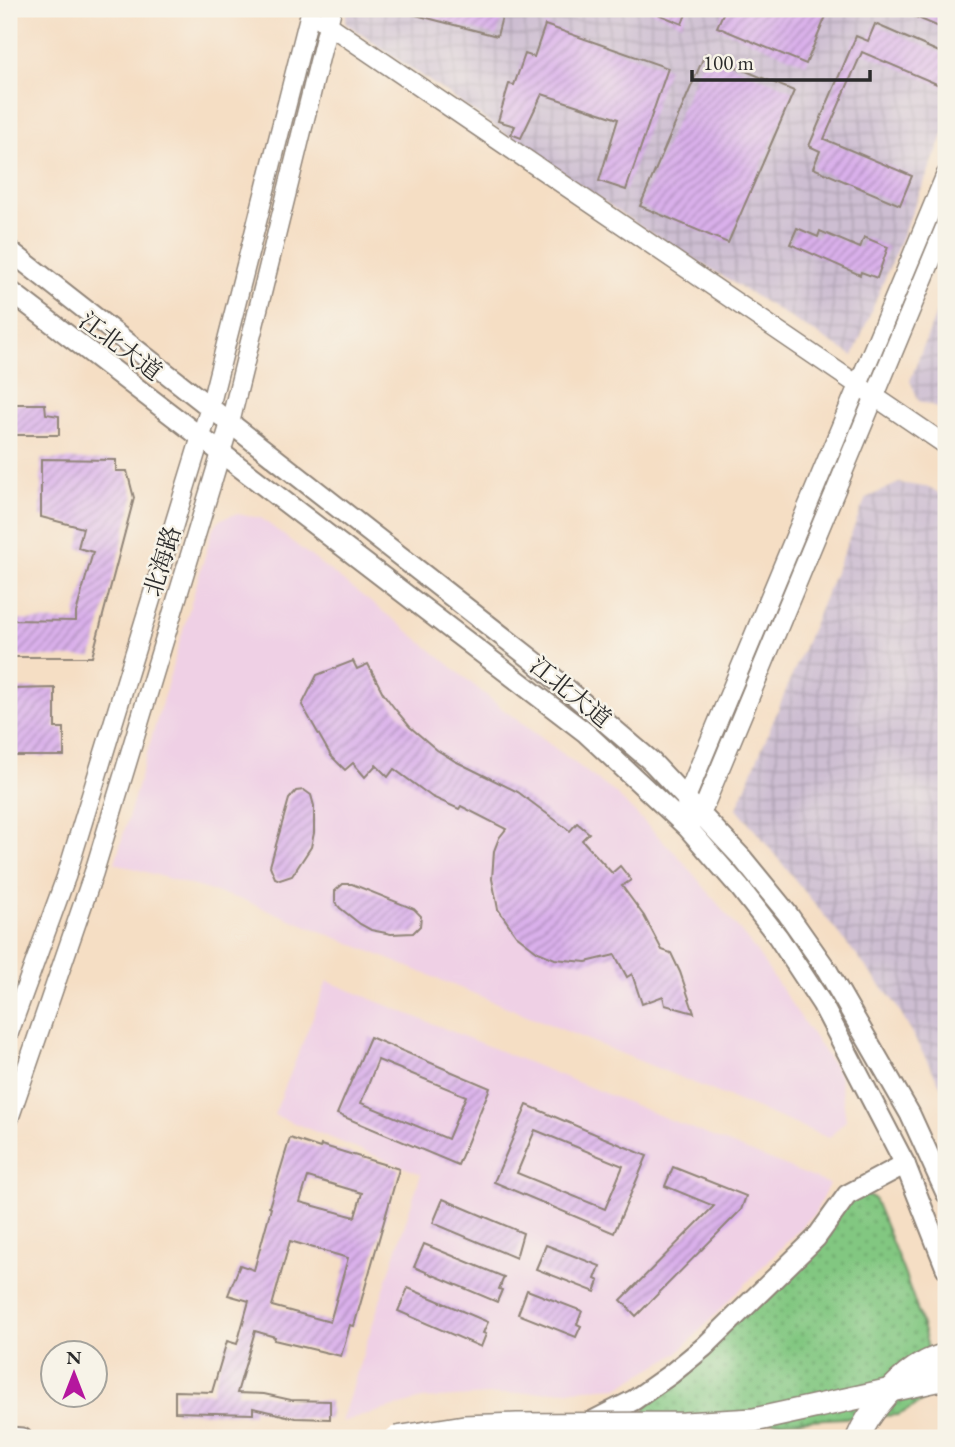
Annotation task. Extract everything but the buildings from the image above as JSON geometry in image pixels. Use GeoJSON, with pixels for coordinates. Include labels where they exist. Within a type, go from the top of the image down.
{"type":"FeatureCollection","features":[{"type":"Feature","properties":{"kind":"highway"},"geometry":{"type":"LineString","coordinates":[[858,1438],[900,1380],[924,1363],[946,1355]]}},
{"type":"Feature","properties":{"kind":"highway"},"geometry":{"type":"LineString","coordinates":[[396,1438],[464,1427],[684,1424],[754,1420],[946,1378]]}},
{"type":"Feature","properties":{"kind":"highway"},"geometry":{"type":"LineString","coordinates":[[730,1438],[748,1438]]}},
{"type":"Feature","properties":{"kind":"main road","name":"江北大道"},"geometry":{"type":"LineString","coordinates":[[9,250],[534,661],[652,761],[686,798],[694,821],[786,948],[822,1004],[905,1164],[946,1268]]}},
{"type":"Feature","properties":{"kind":"main road","name":"江北大道"},"geometry":{"type":"LineString","coordinates":[[9,290],[586,733],[743,858],[788,913],[827,970],[911,1114],[946,1192]]}},
{"type":"Feature","properties":{"kind":"main road"},"geometry":{"type":"LineString","coordinates":[[559,1438],[634,1400],[671,1374],[704,1347],[816,1238],[847,1195],[905,1164]]}},
{"type":"Feature","properties":{"kind":"main road"},"geometry":{"type":"LineString","coordinates":[[9,1437],[22,1438]]}},
{"type":"Feature","properties":{"kind":"street"},"geometry":{"type":"LineString","coordinates":[[309,10],[331,17],[946,445]]}},
{"type":"Feature","properties":{"kind":"street","name":"北海路"},"geometry":{"type":"LineString","coordinates":[[9,1033],[66,877],[201,438],[309,10]]}},
{"type":"Feature","properties":{"kind":"street","name":"北海路"},"geometry":{"type":"LineString","coordinates":[[9,1119],[94,872],[230,423],[331,17]]}},
{"type":"Feature","properties":{"kind":"street"},"geometry":{"type":"LineString","coordinates":[[686,798],[946,174]]}},
{"type":"Feature","properties":{"kind":"street"},"geometry":{"type":"LineString","coordinates":[[694,821],[946,225]]}},
{"type":"Feature","properties":{"kind":"shaded area"},"geometry":{"type":"Polygon","coordinates":[[[347,9],[946,9],[946,129],[853,356],[632,221],[345,23],[347,9]]]}},
{"type":"Feature","properties":{"kind":"shaded area"},"geometry":{"type":"Polygon","coordinates":[[[946,288],[946,410],[919,401],[910,381],[946,288]]]}},
{"type":"Feature","properties":{"kind":"shaded area"},"geometry":{"type":"Polygon","coordinates":[[[899,483],[931,488],[946,498],[946,1095],[895,1003],[737,808],[866,498],[899,483]]]}},
{"type":"Feature","properties":{"kind":"shaded area"},"geometry":{"type":"Polygon","coordinates":[[[236,514],[261,518],[407,630],[504,710],[615,793],[681,859],[753,947],[839,1074],[846,1120],[829,1138],[246,901],[115,863],[213,528],[221,519],[236,514]]]}},
{"type":"Feature","properties":{"kind":"shaded area"},"geometry":{"type":"Polygon","coordinates":[[[327,981],[829,1184],[815,1213],[678,1353],[619,1387],[422,1399],[341,1422],[421,1174],[274,1115],[327,981]]]}},
{"type":"Feature","properties":{"kind":"green space"},"geometry":{"type":"Polygon","coordinates":[[[861,1194],[874,1198],[923,1327],[931,1377],[925,1398],[898,1415],[645,1429],[643,1415],[647,1405],[700,1359],[850,1201],[861,1194]]]}},
{"type":"Feature","properties":{"kind":"railway"},"geometry":{"type":"LineString","coordinates":[[9,1436],[36,1438]]}}]}
